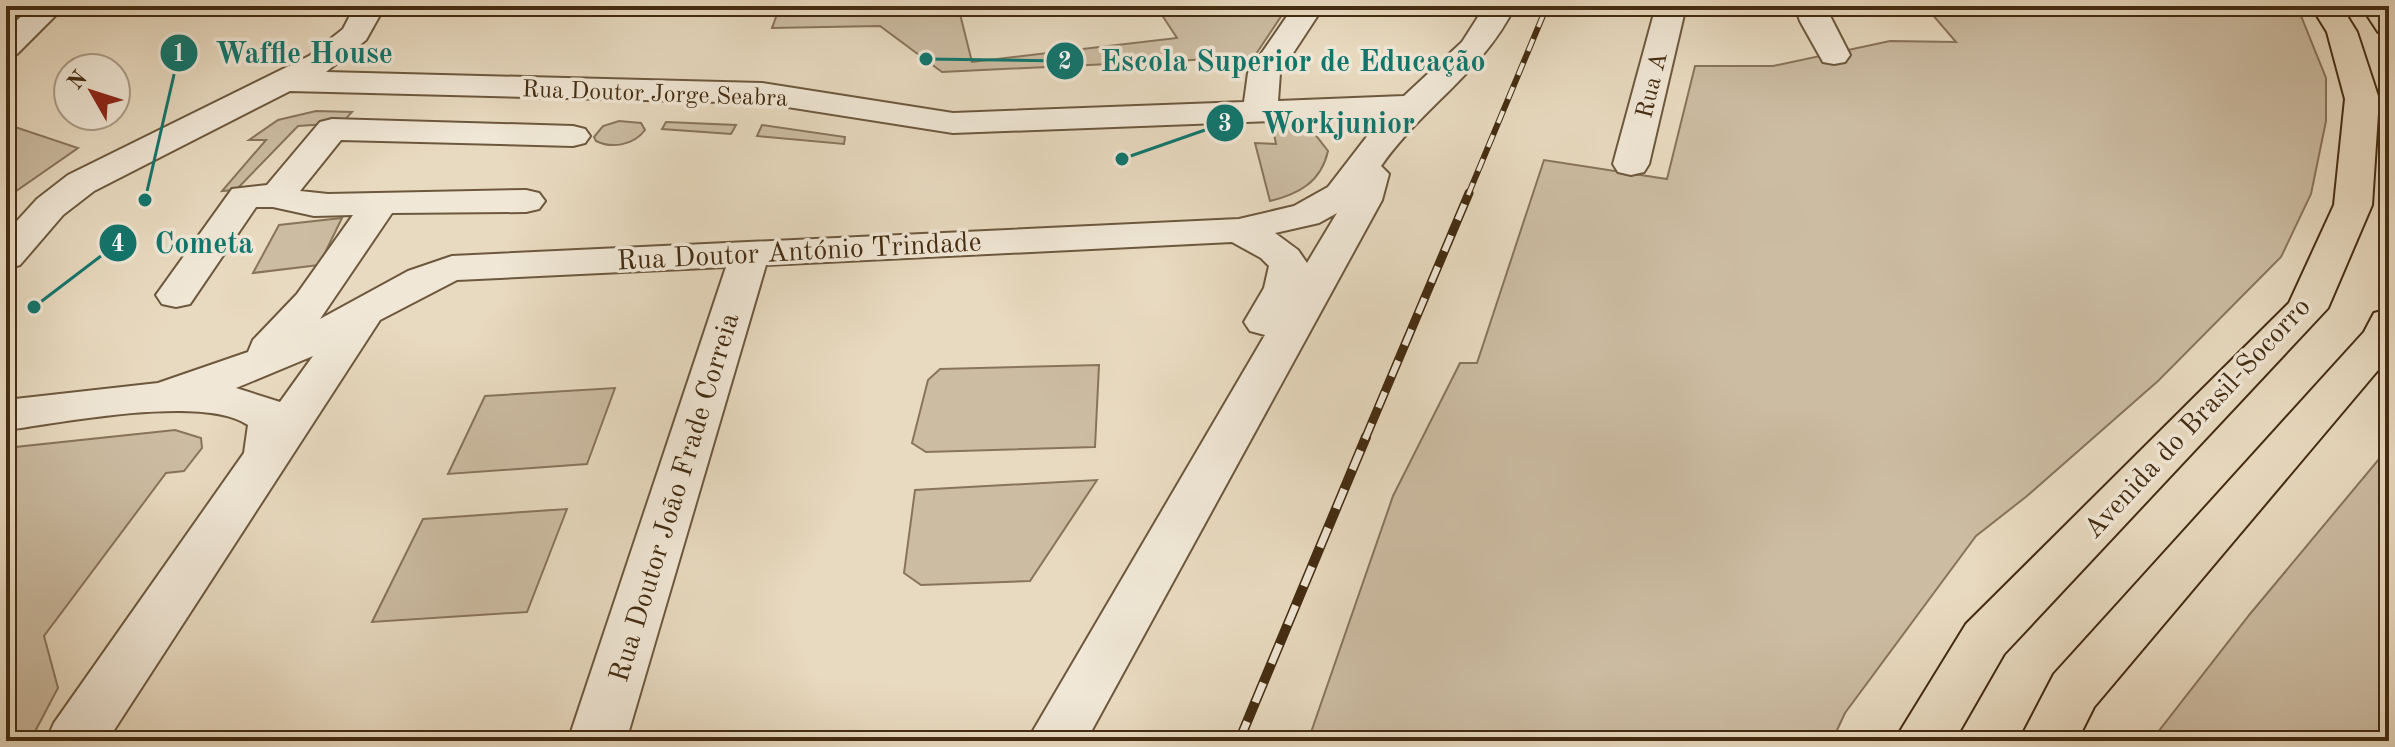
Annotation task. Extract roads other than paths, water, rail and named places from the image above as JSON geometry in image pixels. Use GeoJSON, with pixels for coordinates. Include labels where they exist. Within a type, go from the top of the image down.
{"type":"FeatureCollection","features":[{"type":"Feature","properties":{"kind":"main road","name":"Avenida do Brasil-Socorro"},"geometry":{"type":"LineString","coordinates":[[1923,741],[1985,639],[2307,308],[2353,205],[2362,99],[2342,32],[2326,6]]}},
{"type":"Feature","properties":{"kind":"main road"},"geometry":{"type":"LineString","coordinates":[[2376,6],[2389,26]]}},
{"type":"Feature","properties":{"kind":"main road"},"geometry":{"type":"LineString","coordinates":[[2048,741],[2074,691],[2383,337],[2389,322]]}},
{"type":"Feature","properties":{"kind":"street"},"geometry":{"type":"LineString","coordinates":[[6,47],[50,6]]}},
{"type":"Feature","properties":{"kind":"street"},"geometry":{"type":"LineString","coordinates":[[6,257],[50,207],[81,183],[288,81],[339,50],[355,34],[370,6]]}},
{"type":"Feature","properties":{"kind":"street"},"geometry":{"type":"LineString","coordinates":[[1260,111],[1264,73],[1309,6]]}},
{"type":"Feature","properties":{"kind":"street"},"geometry":{"type":"LineString","coordinates":[[1413,106],[1461,62],[1491,28],[1500,6]]}},
{"type":"Feature","properties":{"kind":"street","name":"Rua A"},"geometry":{"type":"LineString","coordinates":[[1631,164],[1671,6]]}},
{"type":"Feature","properties":{"kind":"street"},"geometry":{"type":"LineString","coordinates":[[1810,6],[1834,55]]}},
{"type":"Feature","properties":{"kind":"street","name":"Rua Doutor Jorge Seabra"},"geometry":{"type":"LineString","coordinates":[[288,81],[762,93],[953,123],[1413,106]]}},
{"type":"Feature","properties":{"kind":"street"},"geometry":{"type":"LineString","coordinates":[[497,133],[503,87]]}},
{"type":"Feature","properties":{"kind":"street","name":"Rua Doutor António Trindade"},"geometry":{"type":"LineString","coordinates":[[212,382],[311,341],[399,289],[431,275],[469,266],[1239,230],[1306,215],[1341,195],[1390,128],[1413,106]]}},
{"type":"Feature","properties":{"kind":"street"},"geometry":{"type":"LineString","coordinates":[[1056,741],[1370,183],[1371,156],[1347,131],[1311,108]]}},
{"type":"Feature","properties":{"kind":"street"},"geometry":{"type":"LineString","coordinates":[[281,195],[282,189],[332,129],[573,136]]}},
{"type":"Feature","properties":{"kind":"street"},"geometry":{"type":"LineString","coordinates":[[176,295],[245,197],[281,195],[286,200],[313,205],[526,201]]}},
{"type":"Feature","properties":{"kind":"street"},"geometry":{"type":"LineString","coordinates":[[161,397],[212,382],[264,353],[281,338],[312,303],[381,202]]}},
{"type":"Feature","properties":{"kind":"street"},"geometry":{"type":"LineString","coordinates":[[1239,230],[1277,250],[1289,264],[1290,279],[1242,364],[1252,397]]}},
{"type":"Feature","properties":{"kind":"street"},"geometry":{"type":"LineString","coordinates":[[349,252],[349,270],[362,277],[431,275]]}},
{"type":"Feature","properties":{"kind":"street","name":"Rua Doutor João Frade Correia"},"geometry":{"type":"LineString","coordinates":[[597,741],[750,253]]}},
{"type":"Feature","properties":{"kind":"street"},"geometry":{"type":"LineString","coordinates":[[75,741],[351,329],[369,308]]}},
{"type":"Feature","properties":{"kind":"street"},"geometry":{"type":"LineString","coordinates":[[6,415],[161,397],[226,400],[265,413],[271,425],[268,453]]}},
{"type":"Feature","properties":{"kind":"railway"},"geometry":{"type":"LineString","coordinates":[[1468,195],[1547,6]]}},
{"type":"Feature","properties":{"kind":"railway"},"geometry":{"type":"LineString","coordinates":[[1365,439],[1469,193]]}},
{"type":"Feature","properties":{"kind":"railway"},"geometry":{"type":"LineString","coordinates":[[1239,741],[1366,437]]}},
{"type":"Feature","properties":{"kind":"place","name":"Escola Superior de Educação"},"geometry":{"type":"Point","coordinates":[926,59]}},
{"type":"Feature","properties":{"kind":"place","name":"Workjunior"},"geometry":{"type":"Point","coordinates":[1122,159]}},
{"type":"Feature","properties":{"kind":"place","name":"Waffle House"},"geometry":{"type":"Point","coordinates":[145,200]}},
{"type":"Feature","properties":{"kind":"place","name":"Cometa"},"geometry":{"type":"Point","coordinates":[34,307]}}]}
